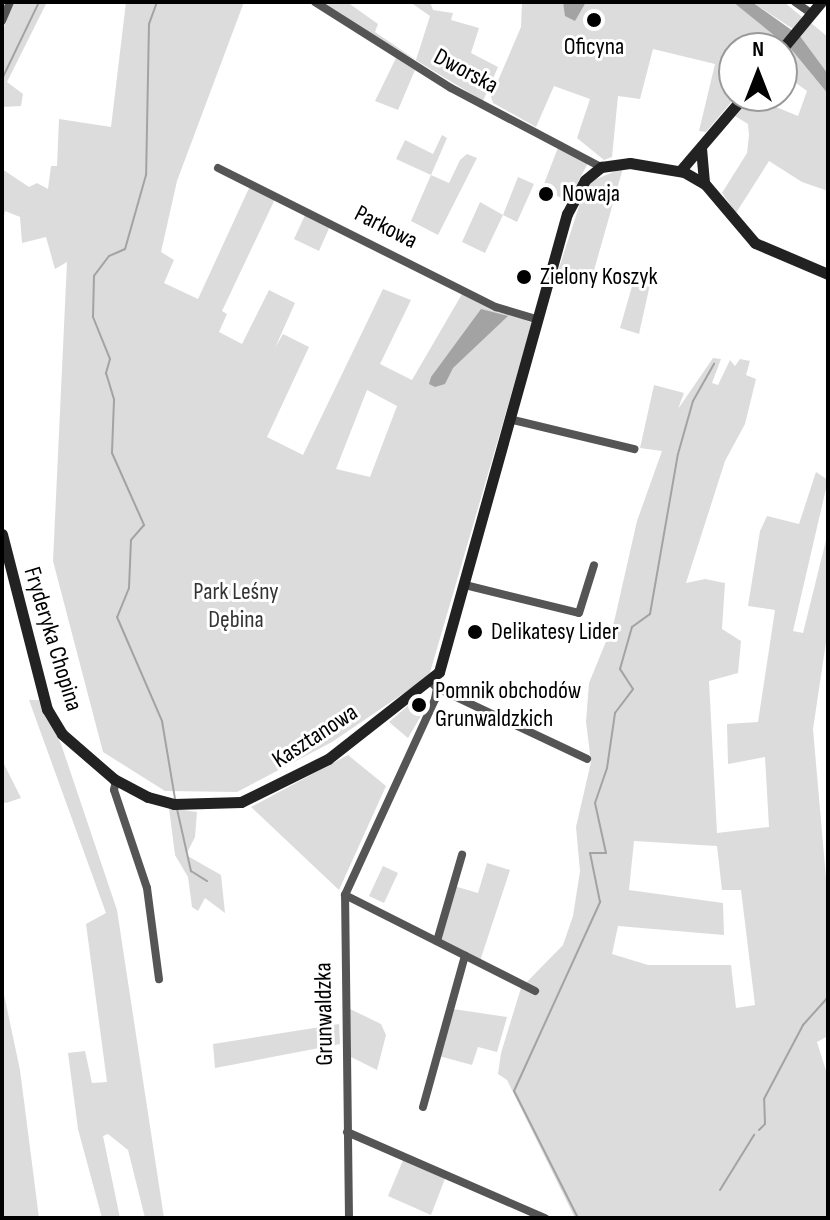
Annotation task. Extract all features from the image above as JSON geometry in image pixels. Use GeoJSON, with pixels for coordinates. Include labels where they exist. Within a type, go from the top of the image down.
{"type":"FeatureCollection","features":[{"type":"Feature","properties":{"kind":"street"},"geometry":{"type":"LineString","coordinates":[[2,21],[10,2]]}},
{"type":"Feature","properties":{"kind":"street","name":"Dworska"},"geometry":{"type":"LineString","coordinates":[[315,2],[451,88],[601,167]]}},
{"type":"Feature","properties":{"kind":"street"},"geometry":{"type":"LineString","coordinates":[[795,2],[808,17]]}},
{"type":"Feature","properties":{"kind":"street"},"geometry":{"type":"LineString","coordinates":[[796,32],[821,2]]}},
{"type":"Feature","properties":{"kind":"street"},"geometry":{"type":"LineString","coordinates":[[682,172],[731,112]]}},
{"type":"Feature","properties":{"kind":"street"},"geometry":{"type":"LineString","coordinates":[[700,152],[705,184]]}},
{"type":"Feature","properties":{"kind":"street"},"geometry":{"type":"LineString","coordinates":[[601,167],[630,163],[682,172],[705,184],[755,243],[828,274]]}},
{"type":"Feature","properties":{"kind":"street","name":"Kasztanowa"},"geometry":{"type":"LineString","coordinates":[[115,780],[177,804],[241,802],[301,776],[434,685],[446,657],[536,319],[574,195],[601,167]]}},
{"type":"Feature","properties":{"kind":"street","name":"Parkowa"},"geometry":{"type":"LineString","coordinates":[[218,168],[496,307],[536,319]]}},
{"type":"Feature","properties":{"kind":"street"},"geometry":{"type":"LineString","coordinates":[[509,419],[634,449]]}},
{"type":"Feature","properties":{"kind":"street","name":"Fryderyka Chopina"},"geometry":{"type":"LineString","coordinates":[[2,534],[47,709],[62,734],[115,780]]}},
{"type":"Feature","properties":{"kind":"street"},"geometry":{"type":"LineString","coordinates":[[465,585],[579,613],[594,565]]}},
{"type":"Feature","properties":{"kind":"street"},"geometry":{"type":"LineString","coordinates":[[434,685],[587,759]]}},
{"type":"Feature","properties":{"kind":"street","name":"Grunwaldzka"},"geometry":{"type":"LineString","coordinates":[[349,1218],[345,895],[434,685]]}},
{"type":"Feature","properties":{"kind":"street"},"geometry":{"type":"LineString","coordinates":[[115,780],[114,790],[147,888],[159,979]]}},
{"type":"Feature","properties":{"kind":"street"},"geometry":{"type":"LineString","coordinates":[[437,941],[462,855]]}},
{"type":"Feature","properties":{"kind":"street"},"geometry":{"type":"LineString","coordinates":[[345,895],[535,991]]}},
{"type":"Feature","properties":{"kind":"street"},"geometry":{"type":"LineString","coordinates":[[423,1107],[465,956]]}},
{"type":"Feature","properties":{"kind":"street"},"geometry":{"type":"LineString","coordinates":[[347,1132],[545,1218]]}},
{"type":"Feature","properties":{"kind":"green space"},"geometry":{"type":"Polygon","coordinates":[[[14,2],[47,2],[7,82],[23,94],[21,106],[2,107],[2,32],[14,2]]]}},
{"type":"Feature","properties":{"kind":"green space","name":"Park Leśny Dębina"},"geometry":{"type":"Polygon","coordinates":[[[126,2],[244,2],[177,181],[161,252],[174,260],[164,283],[198,299],[250,186],[275,199],[222,311],[227,314],[219,332],[242,344],[269,290],[295,303],[275,348],[283,334],[309,347],[267,437],[303,455],[383,289],[411,300],[380,364],[412,380],[462,294],[532,323],[429,676],[332,742],[237,792],[165,791],[103,752],[53,561],[67,262],[55,269],[46,237],[22,243],[20,217],[5,211],[2,226],[2,169],[29,187],[37,183],[48,189],[51,166],[57,166],[59,119],[111,127],[126,2]],[[367,390],[336,469],[370,477],[397,406],[367,390]]]}},
{"type":"Feature","properties":{"kind":"green space"},"geometry":{"type":"Polygon","coordinates":[[[320,2],[347,2],[378,24],[375,32],[416,60],[430,16],[410,2],[430,2],[433,10],[453,13],[451,20],[479,28],[471,53],[498,67],[483,101],[320,2]]]}},
{"type":"Feature","properties":{"kind":"green space"},"geometry":{"type":"Polygon","coordinates":[[[522,2],[733,2],[772,32],[718,32],[718,112],[723,112],[706,132],[699,131],[715,64],[653,49],[640,99],[618,96],[612,157],[604,160],[577,138],[590,99],[554,86],[536,127],[493,103],[491,97],[521,27],[522,2]]]}},
{"type":"Feature","properties":{"kind":"green space"},"geometry":{"type":"Polygon","coordinates":[[[752,2],[784,2],[802,17],[793,29],[752,2]]]}},
{"type":"Feature","properties":{"kind":"green space"},"geometry":{"type":"Polygon","coordinates":[[[811,23],[828,37],[828,74],[800,36],[811,23]]]}},
{"type":"Feature","properties":{"kind":"green space"},"geometry":{"type":"Polygon","coordinates":[[[396,58],[415,70],[398,110],[375,101],[396,58]]]}},
{"type":"Feature","properties":{"kind":"green space"},"geometry":{"type":"Polygon","coordinates":[[[798,58],[828,94],[828,191],[802,182],[769,161],[736,213],[722,193],[747,153],[749,135],[748,124],[735,116],[738,112],[788,112],[798,116],[807,91],[798,85],[798,58]]]}},
{"type":"Feature","properties":{"kind":"green space"},"geometry":{"type":"Polygon","coordinates":[[[442,135],[447,138],[431,175],[396,159],[405,140],[433,154],[442,135]]]}},
{"type":"Feature","properties":{"kind":"green space"},"geometry":{"type":"Polygon","coordinates":[[[559,145],[588,163],[568,201],[542,189],[559,145]]]}},
{"type":"Feature","properties":{"kind":"green space"},"geometry":{"type":"Polygon","coordinates":[[[467,154],[477,158],[438,235],[411,221],[431,175],[449,183],[460,160],[467,154]]]}},
{"type":"Feature","properties":{"kind":"green space"},"geometry":{"type":"Polygon","coordinates":[[[623,168],[591,281],[558,271],[584,191],[594,180],[623,168]]]}},
{"type":"Feature","properties":{"kind":"green space"},"geometry":{"type":"Polygon","coordinates":[[[518,177],[534,184],[517,222],[503,215],[518,177]]]}},
{"type":"Feature","properties":{"kind":"green space"},"geometry":{"type":"Polygon","coordinates":[[[480,202],[503,215],[485,253],[462,242],[480,202]]]}},
{"type":"Feature","properties":{"kind":"green space"},"geometry":{"type":"Polygon","coordinates":[[[306,213],[330,226],[319,251],[294,239],[306,213]]]}},
{"type":"Feature","properties":{"kind":"green space"},"geometry":{"type":"Polygon","coordinates":[[[635,276],[651,280],[639,334],[620,328],[635,276]]]}},
{"type":"Feature","properties":{"kind":"green space"},"geometry":{"type":"Polygon","coordinates":[[[713,358],[721,359],[712,383],[718,385],[730,360],[735,366],[740,359],[750,361],[746,375],[756,379],[745,424],[725,461],[686,583],[705,579],[725,583],[722,629],[741,641],[738,673],[709,681],[717,833],[769,827],[765,757],[728,764],[727,724],[758,722],[775,610],[748,606],[760,531],[767,516],[799,524],[816,472],[828,480],[793,631],[803,633],[828,532],[828,629],[813,729],[828,901],[828,1036],[817,1042],[828,1077],[828,1218],[575,1218],[507,1080],[498,1074],[501,1053],[521,988],[563,945],[573,916],[580,871],[576,827],[591,762],[586,722],[589,683],[614,622],[637,521],[662,451],[640,448],[654,385],[684,393],[678,409],[713,358]],[[634,841],[629,890],[723,903],[724,935],[618,926],[612,954],[648,965],[731,965],[736,1008],[755,1005],[741,890],[722,890],[717,846],[634,841]]]}},
{"type":"Feature","properties":{"kind":"green space"},"geometry":{"type":"Polygon","coordinates":[[[29,700],[39,700],[61,744],[117,910],[164,1218],[145,1218],[128,1150],[108,1134],[103,1136],[120,1218],[102,1218],[78,1129],[68,1053],[85,1051],[92,1083],[107,1082],[86,924],[106,913],[29,700]]]}},
{"type":"Feature","properties":{"kind":"green space"},"geometry":{"type":"Polygon","coordinates":[[[410,704],[422,714],[408,738],[389,722],[410,704]]]}},
{"type":"Feature","properties":{"kind":"green space"},"geometry":{"type":"Polygon","coordinates":[[[348,755],[386,786],[339,890],[251,807],[348,755]]]}},
{"type":"Feature","properties":{"kind":"green space"},"geometry":{"type":"Polygon","coordinates":[[[2,760],[21,798],[6,803],[2,802],[2,760]]]}},
{"type":"Feature","properties":{"kind":"green space"},"geometry":{"type":"Polygon","coordinates":[[[169,808],[197,812],[195,837],[186,855],[221,875],[225,913],[205,898],[198,911],[192,907],[188,877],[175,855],[169,808]]]}},
{"type":"Feature","properties":{"kind":"green space"},"geometry":{"type":"Polygon","coordinates":[[[487,863],[510,870],[480,961],[440,940],[454,886],[478,893],[487,863]]]}},
{"type":"Feature","properties":{"kind":"green space"},"geometry":{"type":"Polygon","coordinates":[[[383,866],[398,873],[384,903],[369,896],[383,866]]]}},
{"type":"Feature","properties":{"kind":"green space"},"geometry":{"type":"Polygon","coordinates":[[[2,985],[20,1070],[39,1218],[2,1218],[2,985]]]}},
{"type":"Feature","properties":{"kind":"green space"},"geometry":{"type":"Polygon","coordinates":[[[350,1009],[381,1024],[386,1035],[377,1070],[351,1057],[350,1009]]]}},
{"type":"Feature","properties":{"kind":"green space"},"geometry":{"type":"Polygon","coordinates":[[[453,1009],[507,1017],[497,1052],[478,1047],[472,1065],[439,1056],[453,1009]]]}},
{"type":"Feature","properties":{"kind":"green space"},"geometry":{"type":"Polygon","coordinates":[[[339,1024],[340,1044],[215,1068],[213,1044],[339,1024]]]}},
{"type":"Feature","properties":{"kind":"green space"},"geometry":{"type":"Polygon","coordinates":[[[404,1158],[446,1176],[431,1215],[388,1196],[404,1158]]]}},
{"type":"Feature","properties":{"kind":"shaded area"},"geometry":{"type":"Polygon","coordinates":[[[563,2],[586,2],[575,21],[565,16],[563,2]]]}},
{"type":"Feature","properties":{"kind":"shaded area"},"geometry":{"type":"Polygon","coordinates":[[[733,2],[752,2],[794,32],[770,32],[733,2]]]}},
{"type":"Feature","properties":{"kind":"shaded area"},"geometry":{"type":"Polygon","coordinates":[[[798,35],[828,74],[828,94],[798,58],[798,35]]]}},
{"type":"Feature","properties":{"kind":"shaded area"},"geometry":{"type":"Polygon","coordinates":[[[481,309],[508,316],[453,368],[445,384],[435,387],[429,384],[431,377],[481,309]]]}},
{"type":"Feature","properties":{"kind":"waterway"},"geometry":{"type":"LineString","coordinates":[[2,79],[39,2]]}},
{"type":"Feature","properties":{"kind":"waterway"},"geometry":{"type":"LineString","coordinates":[[157,2],[149,24],[146,175],[125,249],[109,256],[94,276],[93,317],[110,359],[106,373],[114,400],[112,453],[144,525],[131,540],[129,588],[117,617],[162,721],[175,799]]}},
{"type":"Feature","properties":{"kind":"waterway"},"geometry":{"type":"LineString","coordinates":[[577,1216],[514,1091],[600,902],[590,853],[606,853],[595,803],[607,768],[615,713],[633,689],[620,669],[632,627],[650,614],[678,454],[693,401],[714,364]]}},
{"type":"Feature","properties":{"kind":"waterway"},"geometry":{"type":"LineString","coordinates":[[177,809],[191,871],[207,881]]}},
{"type":"Feature","properties":{"kind":"waterway"},"geometry":{"type":"LineString","coordinates":[[759,1130],[765,1124],[764,1099],[803,1025],[828,997]]}},
{"type":"Feature","properties":{"kind":"waterway"},"geometry":{"type":"LineString","coordinates":[[720,1190],[754,1135]]}},
{"type":"Feature","properties":{"kind":"place","name":"Oficyna"},"geometry":{"type":"Point","coordinates":[594,20]}},
{"type":"Feature","properties":{"kind":"place","name":"Nowaja"},"geometry":{"type":"Point","coordinates":[546,194]}},
{"type":"Feature","properties":{"kind":"place","name":"Zielony Koszyk"},"geometry":{"type":"Point","coordinates":[524,277]}},
{"type":"Feature","properties":{"kind":"place","name":"Delikatesy Lider"},"geometry":{"type":"Point","coordinates":[475,632]}},
{"type":"Feature","properties":{"kind":"place","name":"Pomnik obchodów Grunwaldzkich"},"geometry":{"type":"Point","coordinates":[419,705]}}]}
